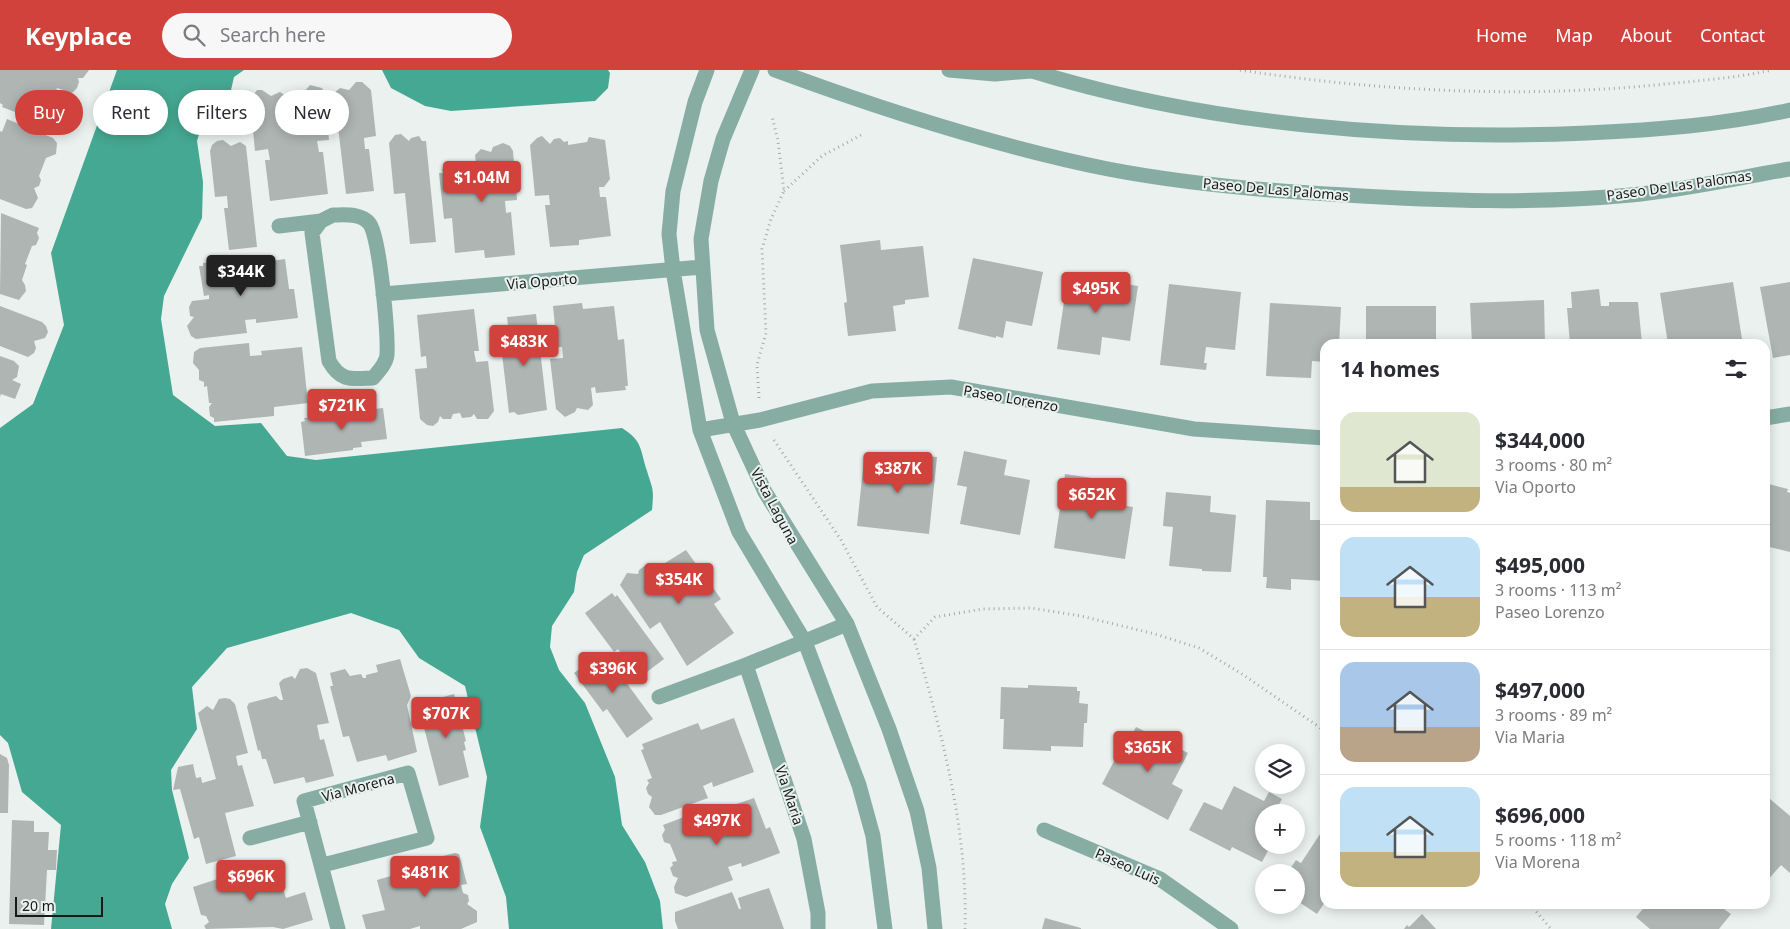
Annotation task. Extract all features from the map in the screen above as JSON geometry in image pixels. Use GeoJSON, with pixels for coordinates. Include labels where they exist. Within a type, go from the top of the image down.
{"type":"FeatureCollection","features":[{"type":"Feature","properties":{"kind":"street"},"geometry":{"type":"LineString","coordinates":[[708,70],[695,102],[673,191],[669,234],[673,270],[700,430],[738,532],[805,642],[859,785],[873,836],[885,929]]}},
{"type":"Feature","properties":{"kind":"street","name":"Vista Laguna"},"geometry":{"type":"LineString","coordinates":[[752,70],[723,139],[711,181],[701,239],[707,330],[733,423],[765,492],[847,624],[889,729],[917,811],[929,868],[935,929]]}},
{"type":"Feature","properties":{"kind":"street","name":"Paseo De Las Palomas"},"geometry":{"type":"LineString","coordinates":[[775,70],[874,105],[1011,146],[1109,169],[1275,191],[1424,200],[1527,201],[1633,195],[1790,169]]}},
{"type":"Feature","properties":{"kind":"street"},"geometry":{"type":"LineString","coordinates":[[949,70],[995,74],[1030,70],[1123,95],[1233,116],[1349,129],[1506,137],[1629,131],[1700,125],[1790,110]]}},
{"type":"Feature","properties":{"kind":"street"},"geometry":{"type":"LineString","coordinates":[[279,226],[321,220],[333,215],[357,215],[368,222],[375,233],[383,294],[387,357],[373,378],[347,379],[335,372],[329,361],[312,233],[321,220]]}},
{"type":"Feature","properties":{"kind":"street","name":"Via Oporto"},"geometry":{"type":"LineString","coordinates":[[383,294],[702,267]]}},
{"type":"Feature","properties":{"kind":"street","name":"Paseo Lorenzo"},"geometry":{"type":"LineString","coordinates":[[700,430],[760,420],[872,391],[951,388],[1194,429],[1320,438]]}},
{"type":"Feature","properties":{"kind":"street"},"geometry":{"type":"LineString","coordinates":[[1770,417],[1790,414]]}},
{"type":"Feature","properties":{"kind":"street"},"geometry":{"type":"LineString","coordinates":[[659,697],[746,665],[847,624]]}},
{"type":"Feature","properties":{"kind":"street","name":"Via Maria"},"geometry":{"type":"LineString","coordinates":[[746,665],[804,839],[818,913],[818,929]]}},
{"type":"Feature","properties":{"kind":"street","name":"Via Morena"},"geometry":{"type":"LineString","coordinates":[[323,865],[427,838],[408,773],[304,801],[323,865],[338,929]]}},
{"type":"Feature","properties":{"kind":"street"},"geometry":{"type":"LineString","coordinates":[[250,838],[310,822]]}},
{"type":"Feature","properties":{"kind":"street","name":"Paseo Luis"},"geometry":{"type":"LineString","coordinates":[[1044,830],[1160,879],[1231,929]]}},
{"type":"Feature","properties":{"kind":"path"},"geometry":{"type":"LineString","coordinates":[[1240,70],[1306,80],[1384,88],[1508,92],[1643,87],[1772,70]]}},
{"type":"Feature","properties":{"kind":"path"},"geometry":{"type":"LineString","coordinates":[[772,116],[778,141],[784,191]]}},
{"type":"Feature","properties":{"kind":"path"},"geometry":{"type":"LineString","coordinates":[[862,134],[822,156],[784,191],[771,218],[762,249],[766,333],[757,366],[760,420],[841,540],[877,607],[914,639],[938,718],[959,830],[965,929]]}},
{"type":"Feature","properties":{"kind":"path"},"geometry":{"type":"LineString","coordinates":[[914,639],[935,617],[983,609],[1031,608],[1081,616],[1155,634],[1198,648],[1242,674],[1320,728]]}},
{"type":"Feature","properties":{"kind":"path"},"geometry":{"type":"LineString","coordinates":[[1534,909],[1551,929]]}},
{"type":"Feature","properties":{"kind":"shaded area"},"geometry":{"type":"Polygon","coordinates":[[[117,70],[244,70],[234,77],[231,90],[178,90],[178,135],[199,135],[197,141],[203,182],[202,218],[164,296],[161,319],[173,395],[215,426],[261,423],[287,456],[316,460],[622,428],[634,437],[642,452],[652,490],[652,510],[584,555],[577,572],[574,592],[552,626],[550,647],[559,670],[585,703],[615,777],[622,825],[645,862],[660,901],[663,929],[509,929],[506,897],[480,827],[487,777],[465,686],[419,658],[399,630],[351,613],[227,648],[192,687],[197,729],[171,770],[172,790],[189,858],[172,884],[165,904],[172,929],[51,929],[61,825],[22,792],[8,743],[0,735],[0,428],[33,404],[64,325],[51,253],[94,135],[168,135],[168,90],[110,90],[117,70]]]}},
{"type":"Feature","properties":{"kind":"shaded area"},"geometry":{"type":"Polygon","coordinates":[[[382,70],[608,70],[610,73],[608,88],[595,101],[451,111],[425,106],[391,88],[382,70]]]}},
{"type":"Feature","properties":{"kind":"building"},"geometry":{"type":"Polygon","coordinates":[[[0,70],[89,70],[83,78],[78,78],[79,82],[75,90],[57,88],[56,90],[15,90],[15,112],[2,107],[3,105],[0,103],[0,70]]]}},
{"type":"Feature","properties":{"kind":"building"},"geometry":{"type":"Polygon","coordinates":[[[356,82],[362,82],[371,90],[376,136],[364,138],[365,149],[369,149],[374,191],[346,194],[339,135],[349,135],[349,90],[356,82]]]}},
{"type":"Feature","properties":{"kind":"building"},"geometry":{"type":"Polygon","coordinates":[[[310,85],[322,88],[323,90],[306,90],[310,85]]]}},
{"type":"Feature","properties":{"kind":"building"},"geometry":{"type":"Polygon","coordinates":[[[265,92],[271,96],[275,94],[275,135],[328,135],[329,140],[317,141],[319,152],[323,152],[328,194],[270,201],[265,160],[270,160],[268,149],[255,151],[253,135],[265,135],[265,92]]]}},
{"type":"Feature","properties":{"kind":"building"},"geometry":{"type":"Polygon","coordinates":[[[7,119],[15,122],[15,135],[46,135],[53,138],[57,143],[56,154],[46,158],[39,176],[41,180],[39,186],[34,188],[38,198],[32,208],[26,209],[0,199],[0,131],[2,132],[7,119]]]}},
{"type":"Feature","properties":{"kind":"building"},"geometry":{"type":"Polygon","coordinates":[[[401,134],[409,141],[411,138],[419,136],[422,141],[426,141],[436,242],[410,244],[405,193],[394,194],[389,143],[395,135],[401,134]]]}},
{"type":"Feature","properties":{"kind":"building"},"geometry":{"type":"Polygon","coordinates":[[[542,136],[550,144],[554,139],[560,138],[564,142],[568,141],[568,145],[587,142],[589,137],[605,140],[610,179],[604,187],[599,187],[600,197],[606,197],[611,236],[579,240],[579,245],[550,247],[545,205],[550,205],[549,195],[535,196],[530,145],[542,136]]]}},
{"type":"Feature","properties":{"kind":"building"},"geometry":{"type":"Polygon","coordinates":[[[223,140],[231,146],[240,142],[246,146],[257,247],[229,250],[224,208],[228,208],[227,196],[215,197],[210,151],[212,145],[217,141],[223,140]]]}},
{"type":"Feature","properties":{"kind":"building"},"geometry":{"type":"Polygon","coordinates":[[[503,143],[510,146],[513,151],[517,200],[505,201],[506,213],[511,212],[515,255],[485,258],[484,250],[455,253],[452,218],[444,219],[439,173],[443,173],[442,169],[472,167],[473,171],[477,171],[475,155],[481,149],[491,152],[493,147],[503,143]]]}},
{"type":"Feature","properties":{"kind":"building"},"geometry":{"type":"Polygon","coordinates":[[[1,213],[39,228],[37,233],[39,238],[36,245],[32,246],[25,264],[27,265],[22,280],[26,291],[19,300],[0,294],[1,213]]]}},
{"type":"Feature","properties":{"kind":"building"},"geometry":{"type":"Polygon","coordinates":[[[880,240],[881,250],[923,246],[929,297],[905,300],[905,304],[893,306],[896,331],[848,336],[844,303],[847,302],[840,245],[880,240]]]}},
{"type":"Feature","properties":{"kind":"building"},"geometry":{"type":"Polygon","coordinates":[[[248,257],[249,260],[257,259],[258,263],[285,259],[289,289],[294,289],[298,318],[256,323],[256,319],[245,320],[247,333],[196,339],[191,336],[187,326],[194,317],[190,316],[189,307],[192,301],[209,299],[209,295],[204,296],[199,266],[203,266],[203,263],[248,257]]]}},
{"type":"Feature","properties":{"kind":"building"},"geometry":{"type":"Polygon","coordinates":[[[973,258],[1043,272],[1032,326],[1006,321],[1003,338],[958,329],[973,258]]]}},
{"type":"Feature","properties":{"kind":"building"},"geometry":{"type":"Polygon","coordinates":[[[1068,275],[1138,286],[1130,341],[1102,337],[1100,355],[1057,349],[1068,275]]]}},
{"type":"Feature","properties":{"kind":"building"},"geometry":{"type":"Polygon","coordinates":[[[1733,282],[1742,339],[1667,339],[1660,293],[1733,282]]]}},
{"type":"Feature","properties":{"kind":"building"},"geometry":{"type":"Polygon","coordinates":[[[1790,282],[1790,355],[1773,358],[1760,287],[1790,282]]]}},
{"type":"Feature","properties":{"kind":"building"},"geometry":{"type":"Polygon","coordinates":[[[1169,284],[1241,292],[1235,350],[1206,347],[1204,363],[1207,363],[1206,370],[1160,365],[1169,284]]]}},
{"type":"Feature","properties":{"kind":"building"},"geometry":{"type":"Polygon","coordinates":[[[1599,289],[1601,306],[1609,306],[1609,302],[1638,302],[1642,339],[1570,339],[1567,308],[1572,308],[1571,292],[1599,289]]]}},
{"type":"Feature","properties":{"kind":"building"},"geometry":{"type":"Polygon","coordinates":[[[1544,300],[1545,339],[1472,339],[1470,303],[1544,300]]]}},
{"type":"Feature","properties":{"kind":"building"},"geometry":{"type":"Polygon","coordinates":[[[582,303],[583,309],[614,306],[618,340],[624,339],[628,386],[625,386],[626,390],[596,393],[595,387],[591,388],[593,405],[588,410],[577,408],[575,412],[565,417],[556,409],[550,359],[563,358],[562,347],[557,347],[553,306],[582,303]]]}},
{"type":"Feature","properties":{"kind":"building"},"geometry":{"type":"Polygon","coordinates":[[[1270,303],[1341,307],[1339,339],[1320,339],[1320,362],[1312,361],[1311,378],[1266,376],[1270,303]]]}},
{"type":"Feature","properties":{"kind":"building"},"geometry":{"type":"Polygon","coordinates":[[[0,306],[42,322],[46,326],[48,332],[45,338],[34,341],[36,348],[34,353],[28,357],[0,346],[0,306]]]}},
{"type":"Feature","properties":{"kind":"building"},"geometry":{"type":"Polygon","coordinates":[[[1366,306],[1436,306],[1436,339],[1366,339],[1366,306]]]}},
{"type":"Feature","properties":{"kind":"building"},"geometry":{"type":"Polygon","coordinates":[[[474,309],[479,351],[474,351],[476,362],[488,361],[494,411],[488,419],[477,419],[474,414],[471,417],[462,418],[460,413],[453,414],[451,419],[443,419],[440,416],[438,422],[433,426],[427,425],[420,419],[415,369],[427,368],[426,356],[421,357],[417,315],[474,309]]]}},
{"type":"Feature","properties":{"kind":"building"},"geometry":{"type":"Polygon","coordinates":[[[536,314],[547,410],[518,415],[514,412],[509,413],[502,354],[511,353],[507,317],[536,314]]]}},
{"type":"Feature","properties":{"kind":"building"},"geometry":{"type":"Polygon","coordinates":[[[249,343],[250,356],[262,355],[261,351],[302,347],[308,403],[274,407],[274,416],[214,422],[214,418],[210,416],[209,407],[212,403],[209,403],[207,386],[204,387],[204,382],[199,380],[199,370],[193,363],[194,352],[200,348],[249,343]]]}},
{"type":"Feature","properties":{"kind":"building"},"geometry":{"type":"Polygon","coordinates":[[[0,356],[14,361],[19,366],[17,377],[12,380],[21,384],[15,399],[1,394],[0,397],[0,356]]]}},
{"type":"Feature","properties":{"kind":"building"},"geometry":{"type":"Polygon","coordinates":[[[383,408],[387,439],[361,442],[362,447],[353,448],[353,450],[305,456],[301,422],[305,421],[304,418],[383,408]]]}},
{"type":"Feature","properties":{"kind":"building"},"geometry":{"type":"Polygon","coordinates":[[[964,451],[1007,460],[1004,475],[1030,480],[1020,535],[960,524],[967,487],[957,485],[964,451]]]}},
{"type":"Feature","properties":{"kind":"building"},"geometry":{"type":"Polygon","coordinates":[[[902,454],[937,457],[929,534],[857,526],[864,459],[901,464],[902,454]]]}},
{"type":"Feature","properties":{"kind":"building"},"geometry":{"type":"Polygon","coordinates":[[[1065,474],[1106,480],[1103,502],[1133,507],[1125,559],[1054,548],[1065,474]]]}},
{"type":"Feature","properties":{"kind":"building"},"geometry":{"type":"Polygon","coordinates":[[[1770,484],[1788,489],[1787,492],[1790,493],[1790,552],[1770,547],[1770,484]]]}},
{"type":"Feature","properties":{"kind":"building"},"geometry":{"type":"Polygon","coordinates":[[[1166,492],[1211,496],[1210,512],[1236,515],[1231,572],[1202,571],[1202,569],[1169,566],[1173,527],[1163,526],[1166,492]]]}},
{"type":"Feature","properties":{"kind":"building"},"geometry":{"type":"Polygon","coordinates":[[[1266,500],[1310,502],[1310,520],[1320,520],[1320,581],[1291,579],[1291,590],[1266,588],[1267,577],[1263,577],[1266,500]]]}},
{"type":"Feature","properties":{"kind":"building"},"geometry":{"type":"Polygon","coordinates":[[[686,550],[721,599],[714,604],[734,633],[687,666],[660,622],[650,629],[620,585],[627,573],[638,574],[639,570],[646,565],[652,565],[657,572],[659,570],[657,568],[686,550]]]}},
{"type":"Feature","properties":{"kind":"building"},"geometry":{"type":"Polygon","coordinates":[[[612,593],[615,597],[617,595],[664,659],[639,678],[618,649],[614,652],[585,613],[612,593]]]}},
{"type":"Feature","properties":{"kind":"building"},"geometry":{"type":"Polygon","coordinates":[[[601,653],[604,657],[606,655],[653,719],[627,738],[607,709],[603,712],[574,673],[601,653]]]}},
{"type":"Feature","properties":{"kind":"building"},"geometry":{"type":"Polygon","coordinates":[[[400,659],[411,696],[407,705],[417,752],[388,761],[386,755],[357,762],[349,736],[343,737],[330,686],[333,686],[330,673],[345,669],[350,676],[361,674],[363,678],[366,678],[366,675],[378,672],[376,665],[400,659]]]}},
{"type":"Feature","properties":{"kind":"building"},"geometry":{"type":"Polygon","coordinates":[[[307,668],[316,673],[329,723],[317,725],[320,740],[324,739],[334,776],[306,783],[304,777],[274,784],[266,759],[262,759],[260,750],[258,751],[247,707],[249,703],[276,696],[283,700],[279,683],[283,679],[292,676],[295,679],[300,669],[307,668]]]}},
{"type":"Feature","properties":{"kind":"building"},"geometry":{"type":"Polygon","coordinates":[[[1028,685],[1077,687],[1077,691],[1080,691],[1079,703],[1088,704],[1087,723],[1084,723],[1083,747],[1051,746],[1051,751],[1003,749],[1004,719],[1000,719],[1001,687],[1028,688],[1028,685]]]}},
{"type":"Feature","properties":{"kind":"building"},"geometry":{"type":"Polygon","coordinates":[[[454,694],[466,741],[464,742],[466,750],[463,751],[469,777],[439,786],[419,708],[433,704],[432,700],[454,694]]]}},
{"type":"Feature","properties":{"kind":"building"},"geometry":{"type":"Polygon","coordinates":[[[219,699],[230,699],[235,704],[248,753],[236,756],[238,766],[242,765],[254,806],[225,813],[236,856],[206,864],[199,837],[194,839],[180,789],[173,790],[178,767],[193,764],[196,778],[201,777],[202,783],[216,779],[198,713],[207,706],[213,710],[219,699]]]}},
{"type":"Feature","properties":{"kind":"building"},"geometry":{"type":"Polygon","coordinates":[[[734,718],[754,772],[713,787],[712,782],[703,786],[708,798],[661,815],[655,815],[649,807],[652,797],[648,794],[646,788],[649,783],[647,780],[652,778],[641,750],[644,749],[642,744],[698,723],[701,730],[734,718]]]}},
{"type":"Feature","properties":{"kind":"building"},"geometry":{"type":"Polygon","coordinates":[[[1136,727],[1188,753],[1172,784],[1183,790],[1168,820],[1102,784],[1123,744],[1126,746],[1136,727]]]}},
{"type":"Feature","properties":{"kind":"building"},"geometry":{"type":"Polygon","coordinates":[[[0,754],[7,758],[9,765],[8,813],[0,813],[0,754]]]}},
{"type":"Feature","properties":{"kind":"building"},"geometry":{"type":"Polygon","coordinates":[[[1234,786],[1264,801],[1268,794],[1273,794],[1282,799],[1279,804],[1255,804],[1255,854],[1266,854],[1262,862],[1232,847],[1230,851],[1189,830],[1204,802],[1222,810],[1234,786]]]}},
{"type":"Feature","properties":{"kind":"building"},"geometry":{"type":"Polygon","coordinates":[[[754,798],[766,829],[770,827],[780,853],[742,867],[741,863],[728,867],[733,880],[686,897],[675,893],[674,887],[678,878],[673,876],[670,868],[673,865],[672,862],[677,861],[670,844],[664,842],[662,835],[665,830],[663,825],[700,811],[708,815],[709,820],[727,815],[725,808],[754,798]]]}},
{"type":"Feature","properties":{"kind":"building"},"geometry":{"type":"Polygon","coordinates":[[[1770,799],[1790,816],[1790,873],[1781,865],[1770,877],[1770,799]]]}},
{"type":"Feature","properties":{"kind":"building"},"geometry":{"type":"Polygon","coordinates":[[[12,820],[34,821],[34,832],[49,832],[48,850],[57,850],[56,870],[47,870],[44,925],[9,924],[12,820]]]}},
{"type":"Feature","properties":{"kind":"building"},"geometry":{"type":"Polygon","coordinates":[[[1320,834],[1320,909],[1317,914],[1305,906],[1305,864],[1293,864],[1296,860],[1301,863],[1320,834]]]}},
{"type":"Feature","properties":{"kind":"building"},"geometry":{"type":"Polygon","coordinates":[[[455,853],[459,854],[467,884],[461,885],[463,893],[468,895],[469,901],[467,904],[477,911],[477,922],[461,929],[420,929],[420,926],[410,929],[366,929],[362,915],[385,910],[377,880],[405,872],[403,866],[455,853]]]}},
{"type":"Feature","properties":{"kind":"building"},"geometry":{"type":"Polygon","coordinates":[[[277,868],[286,898],[305,892],[313,920],[283,929],[273,927],[206,929],[204,926],[209,922],[206,916],[201,915],[193,887],[242,871],[249,871],[250,876],[277,868]]]}},
{"type":"Feature","properties":{"kind":"building"},"geometry":{"type":"Polygon","coordinates":[[[769,888],[784,929],[678,929],[675,921],[675,912],[732,892],[739,909],[741,909],[738,898],[769,888]]]}},
{"type":"Feature","properties":{"kind":"building"},"geometry":{"type":"Polygon","coordinates":[[[1643,909],[1724,909],[1731,914],[1719,929],[1650,929],[1636,917],[1643,909]]]}},
{"type":"Feature","properties":{"kind":"building"},"geometry":{"type":"Polygon","coordinates":[[[1422,914],[1436,929],[1404,929],[1407,925],[1409,927],[1422,914]]]}},
{"type":"Feature","properties":{"kind":"building"},"geometry":{"type":"Polygon","coordinates":[[[1045,918],[1081,928],[1081,929],[1042,929],[1045,918]]]}}]}
